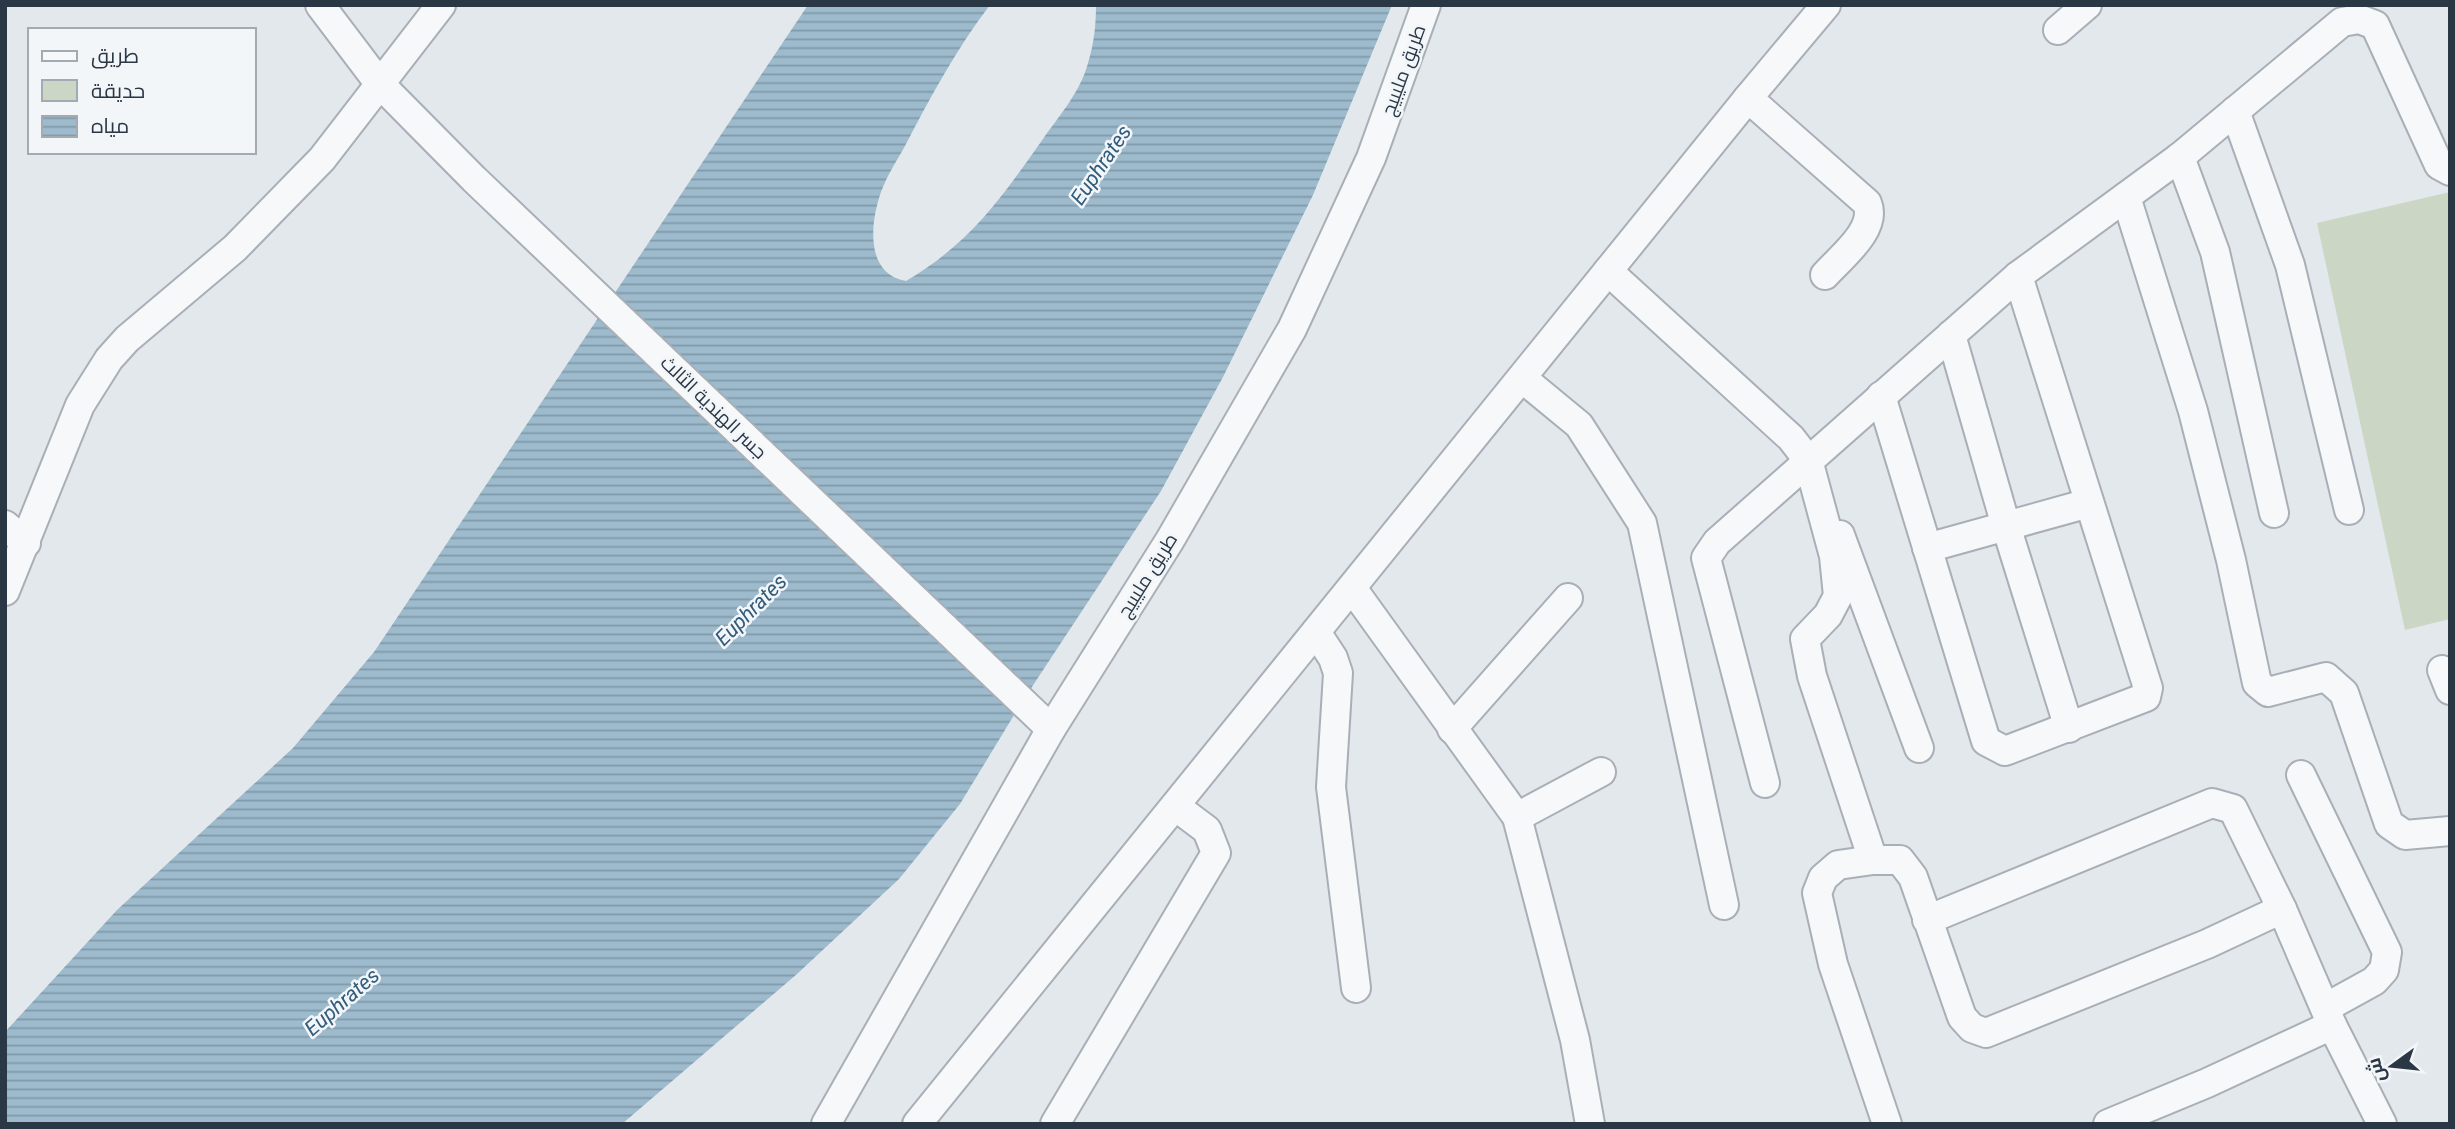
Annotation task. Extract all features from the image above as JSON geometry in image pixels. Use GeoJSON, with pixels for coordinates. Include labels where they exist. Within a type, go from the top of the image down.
{"type":"FeatureCollection","features":[{"type":"Feature","properties":{"kind":"street","name":"جسر الهندية الثالث"},"geometry":{"type":"LineString","coordinates":[[320,5],[379,83],[474,179],[1051,729]]}},
{"type":"Feature","properties":{"kind":"street"},"geometry":{"type":"LineString","coordinates":[[5,591],[16,534],[80,405],[108,359],[279,204],[322,159],[442,5]]}},
{"type":"Feature","properties":{"kind":"street","name":"طريق مليبيج"},"geometry":{"type":"LineString","coordinates":[[826,1124],[1051,729],[1170,540],[1292,329],[1371,158],[1426,5]]}},
{"type":"Feature","properties":{"kind":"street"},"geometry":{"type":"LineString","coordinates":[[917,1124],[1826,5]]}},
{"type":"Feature","properties":{"kind":"street"},"geometry":{"type":"LineString","coordinates":[[2058,30],[2087,5]]}},
{"type":"Feature","properties":{"kind":"street"},"geometry":{"type":"LineString","coordinates":[[1765,783],[1706,558],[1717,542],[1808,460],[2018,276],[2180,157],[2235,111],[2336,14],[2375,25],[2439,165],[2450,171]]}},
{"type":"Feature","properties":{"kind":"street"},"geometry":{"type":"LineString","coordinates":[[1748,98],[1867,203],[1871,212],[1866,228],[1825,275]]}},
{"type":"Feature","properties":{"kind":"street"},"geometry":{"type":"LineString","coordinates":[[2235,111],[2290,265],[2349,510]]}},
{"type":"Feature","properties":{"kind":"street"},"geometry":{"type":"LineString","coordinates":[[2180,157],[2215,252],[2274,513]]}},
{"type":"Feature","properties":{"kind":"street"},"geometry":{"type":"LineString","coordinates":[[2126,197],[2193,411],[2231,560],[2257,683],[2268,692],[2326,677],[2337,684],[2344,693],[2389,824],[2404,835],[2450,831]]}},
{"type":"Feature","properties":{"kind":"street"},"geometry":{"type":"LineString","coordinates":[[1608,271],[1791,438],[1808,460],[1834,556],[1839,596],[1828,615],[1805,639],[1812,676],[1873,860]]}},
{"type":"Feature","properties":{"kind":"street"},"geometry":{"type":"LineString","coordinates":[[1881,396],[1986,741],[2005,751],[2137,703],[2146,697],[2148,688],[2018,276]]}},
{"type":"Feature","properties":{"kind":"street"},"geometry":{"type":"LineString","coordinates":[[1951,335],[2006,526],[2069,728]]}},
{"type":"Feature","properties":{"kind":"street"},"geometry":{"type":"LineString","coordinates":[[1522,378],[1579,425],[1642,523],[1724,905]]}},
{"type":"Feature","properties":{"kind":"street"},"geometry":{"type":"LineString","coordinates":[[1927,548],[2089,503]]}},
{"type":"Feature","properties":{"kind":"street"},"geometry":{"type":"LineString","coordinates":[[1824,517],[1844,540],[1919,748]]}},
{"type":"Feature","properties":{"kind":"street"},"geometry":{"type":"LineString","coordinates":[[1352,588],[1451,729],[1517,817],[1574,1040],[1589,1122]]}},
{"type":"Feature","properties":{"kind":"street"},"geometry":{"type":"LineString","coordinates":[[1451,729],[1568,598]]}},
{"type":"Feature","properties":{"kind":"street"},"geometry":{"type":"LineString","coordinates":[[1316,632],[1333,658],[1338,673],[1331,787],[1356,988]]}},
{"type":"Feature","properties":{"kind":"street"},"geometry":{"type":"LineString","coordinates":[[1517,817],[1601,772]]}},
{"type":"Feature","properties":{"kind":"street"},"geometry":{"type":"LineString","coordinates":[[2108,1124],[2207,1083],[2328,1016],[2374,981],[2384,970],[2387,952],[2301,775]]}},
{"type":"Feature","properties":{"kind":"street"},"geometry":{"type":"LineString","coordinates":[[1927,920],[2212,803],[2233,809],[2282,909],[2328,1016],[2382,1124]]}},
{"type":"Feature","properties":{"kind":"street"},"geometry":{"type":"LineString","coordinates":[[1055,1124],[1216,853],[1207,830],[1175,806]]}},
{"type":"Feature","properties":{"kind":"street"},"geometry":{"type":"LineString","coordinates":[[1886,1124],[1833,964],[1817,893],[1823,878],[1838,865],[1873,860],[1900,860],[1913,877],[1962,1017],[1972,1028],[1986,1033],[2207,944],[2282,909]]}},
{"type":"Feature","properties":{"kind":"green space"},"geometry":{"type":"Polygon","coordinates":[[[2450,192],[2450,619],[2405,630],[2317,223],[2450,192]]]}},
{"type":"Feature","properties":{"kind":"water","name":"Euphrates"},"geometry":{"type":"Polygon","coordinates":[[[808,5],[990,5],[945,73],[889,173],[877,204],[873,232],[877,258],[883,268],[893,276],[906,281],[950,250],[984,217],[1064,110],[1081,83],[1088,63],[1096,5],[1392,5],[1313,195],[1223,377],[1161,491],[1022,702],[960,804],[899,879],[797,974],[622,1124],[5,1124],[5,1032],[117,910],[293,748],[374,652],[808,5]]]}}]}
